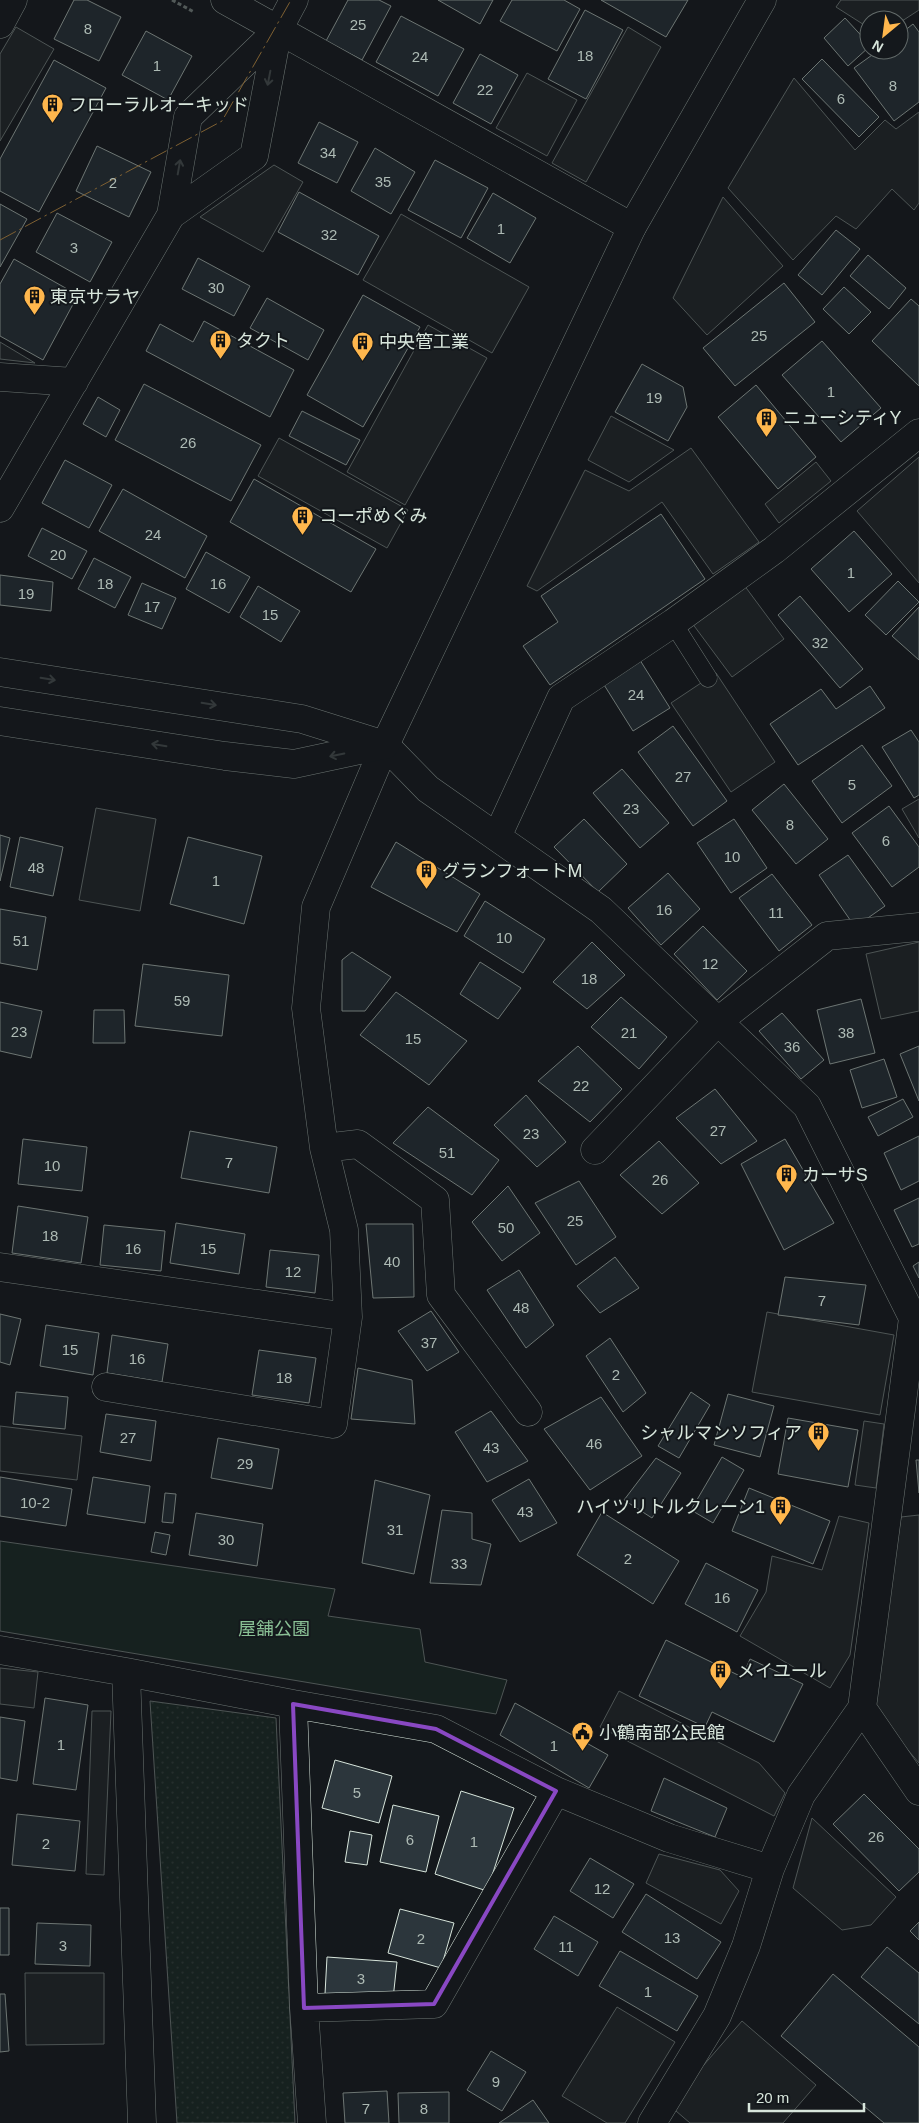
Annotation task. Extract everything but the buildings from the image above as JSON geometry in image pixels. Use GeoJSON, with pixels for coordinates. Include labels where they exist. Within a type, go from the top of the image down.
{"type":"FeatureCollection","features":[{"type":"Feature","properties":{"kind":"street"},"geometry":{"type":"LineString","coordinates":[[0,24],[13,0]]}},
{"type":"Feature","properties":{"kind":"street"},"geometry":{"type":"LineString","coordinates":[[225,0],[632,227]]}},
{"type":"Feature","properties":{"kind":"street"},"geometry":{"type":"LineString","coordinates":[[171,216],[254,156],[278,30],[294,0]]}},
{"type":"Feature","properties":{"kind":"street"},"geometry":{"type":"LineString","coordinates":[[106,1387],[333,1424],[348,1317],[344,1230],[324,1148],[306,1008],[316,907],[385,745],[632,227],[762,0]]}},
{"type":"Feature","properties":{"kind":"street"},"geometry":{"type":"LineString","coordinates":[[0,508],[171,216],[188,117],[278,30]]}},
{"type":"Feature","properties":{"kind":"street"},"geometry":{"type":"LineString","coordinates":[[0,377],[74,382]]}},
{"type":"Feature","properties":{"kind":"street"},"geometry":{"type":"LineString","coordinates":[[497,837],[561,698],[672,623],[774,550],[919,433]]}},
{"type":"Feature","properties":{"kind":"street"},"geometry":{"type":"LineString","coordinates":[[0,672],[302,719],[385,745],[428,789],[601,910],[806,1106],[916,1318],[862,1708],[801,1796],[770,1869],[746,1946],[717,2016],[652,2123]]}},
{"type":"Feature","properties":{"kind":"street"},"geometry":{"type":"LineString","coordinates":[[0,721],[225,756],[294,764],[385,745]]}},
{"type":"Feature","properties":{"kind":"street"},"geometry":{"type":"LineString","coordinates":[[595,1150],[717,1022],[827,936],[919,927]]}},
{"type":"Feature","properties":{"kind":"street"},"geometry":{"type":"LineString","coordinates":[[324,1148],[358,1144],[435,1200],[441,1295],[528,1412]]}},
{"type":"Feature","properties":{"kind":"street"},"geometry":{"type":"LineString","coordinates":[[0,1267],[348,1317]]}},
{"type":"Feature","properties":{"kind":"street"},"geometry":{"type":"LineString","coordinates":[[0,1650],[436,1728],[556,1790],[669,1838],[770,1869]]}},
{"type":"Feature","properties":{"kind":"street"},"geometry":{"type":"LineString","coordinates":[[126,1672],[142,2123]]}},
{"type":"Feature","properties":{"kind":"street"},"geometry":{"type":"LineString","coordinates":[[294,1704],[304,2008],[312,2123]]}},
{"type":"Feature","properties":{"kind":"street"},"geometry":{"type":"LineString","coordinates":[[862,1708],[919,1791]]}},
{"type":"Feature","properties":{"kind":"street"},"geometry":{"type":"LineString","coordinates":[[304,2008],[434,2004],[556,1790]]}},
{"type":"Feature","properties":{"kind":"lane"},"geometry":{"type":"LineString","coordinates":[[672,623],[708,678]]}},
{"type":"Feature","properties":{"kind":"highlighted area"},"geometry":{"type":"Polygon","coordinates":[[[293,1704],[436,1729],[556,1791],[434,2004],[304,2008],[293,1704]]]}},
{"type":"Feature","properties":{"kind":"green space","name":"屋舗公園"},"geometry":{"type":"Polygon","coordinates":[[[0,1541],[335,1589],[328,1616],[420,1629],[425,1662],[507,1680],[496,1714],[0,1631],[0,1541]]]}},
{"type":"Feature","properties":{"kind":"green space"},"geometry":{"type":"Polygon","coordinates":[[[150,1701],[276,1718],[295,2123],[177,2123],[150,1701]]]}},
{"type":"Feature","properties":{"kind":"shaded area"},"geometry":{"type":"Polygon","coordinates":[[[841,0],[919,0],[919,10],[909,16],[909,10],[859,10],[859,22],[836,7],[841,0]]]}},
{"type":"Feature","properties":{"kind":"shaded area"},"geometry":{"type":"Polygon","coordinates":[[[16,27],[54,49],[0,141],[0,54],[16,27]]]}},
{"type":"Feature","properties":{"kind":"shaded area"},"geometry":{"type":"Polygon","coordinates":[[[628,27],[661,47],[586,182],[552,163],[628,27]]]}},
{"type":"Feature","properties":{"kind":"shaded area"},"geometry":{"type":"Polygon","coordinates":[[[527,73],[577,100],[547,156],[496,128],[527,73]]]}},
{"type":"Feature","properties":{"kind":"shaded area"},"geometry":{"type":"Polygon","coordinates":[[[794,78],[855,150],[885,120],[896,129],[919,112],[919,203],[914,210],[892,189],[856,229],[836,216],[793,260],[728,188],[794,78]]]}},
{"type":"Feature","properties":{"kind":"shaded area"},"geometry":{"type":"Polygon","coordinates":[[[274,165],[303,182],[263,252],[200,217],[274,165]]]}},
{"type":"Feature","properties":{"kind":"shaded area"},"geometry":{"type":"Polygon","coordinates":[[[723,197],[783,266],[707,335],[673,298],[723,197]]]}},
{"type":"Feature","properties":{"kind":"shaded area"},"geometry":{"type":"Polygon","coordinates":[[[401,214],[529,287],[492,353],[363,280],[401,214]]]}},
{"type":"Feature","properties":{"kind":"shaded area"},"geometry":{"type":"Polygon","coordinates":[[[428,325],[487,358],[405,505],[347,472],[428,325]]]}},
{"type":"Feature","properties":{"kind":"shaded area"},"geometry":{"type":"Polygon","coordinates":[[[0,342],[35,363],[0,359],[0,342]]]}},
{"type":"Feature","properties":{"kind":"shaded area"},"geometry":{"type":"Polygon","coordinates":[[[611,416],[674,450],[629,482],[588,460],[611,416]]]}},
{"type":"Feature","properties":{"kind":"shaded area"},"geometry":{"type":"Polygon","coordinates":[[[279,438],[408,510],[387,548],[258,476],[279,438]]]}},
{"type":"Feature","properties":{"kind":"shaded area"},"geometry":{"type":"Polygon","coordinates":[[[691,448],[759,542],[713,574],[662,502],[537,591],[527,586],[585,470],[629,491],[691,448]]]}},
{"type":"Feature","properties":{"kind":"shaded area"},"geometry":{"type":"Polygon","coordinates":[[[919,457],[919,583],[857,511],[919,457]]]}},
{"type":"Feature","properties":{"kind":"shaded area"},"geometry":{"type":"Polygon","coordinates":[[[816,462],[831,481],[779,523],[765,504],[816,462]]]}},
{"type":"Feature","properties":{"kind":"shaded area"},"geometry":{"type":"Polygon","coordinates":[[[744,585],[784,639],[732,677],[692,623],[744,585]]]}},
{"type":"Feature","properties":{"kind":"shaded area"},"geometry":{"type":"Polygon","coordinates":[[[716,673],[775,762],[731,792],[671,703],[716,673]]]}},
{"type":"Feature","properties":{"kind":"shaded area"},"geometry":{"type":"Polygon","coordinates":[[[919,799],[919,838],[902,809],[919,799]]]}},
{"type":"Feature","properties":{"kind":"shaded area"},"geometry":{"type":"Polygon","coordinates":[[[96,808],[156,819],[140,911],[79,900],[96,808]]]}},
{"type":"Feature","properties":{"kind":"shaded area"},"geometry":{"type":"Polygon","coordinates":[[[919,942],[919,1011],[881,1019],[866,954],[919,942]]]}},
{"type":"Feature","properties":{"kind":"shaded area"},"geometry":{"type":"Polygon","coordinates":[[[767,1312],[894,1335],[880,1415],[752,1392],[767,1312]]]}},
{"type":"Feature","properties":{"kind":"shaded area"},"geometry":{"type":"Polygon","coordinates":[[[864,1421],[884,1424],[876,1488],[855,1485],[864,1421]]]}},
{"type":"Feature","properties":{"kind":"shaded area"},"geometry":{"type":"Polygon","coordinates":[[[0,1426],[82,1436],[77,1480],[0,1471],[0,1426]]]}},
{"type":"Feature","properties":{"kind":"shaded area"},"geometry":{"type":"Polygon","coordinates":[[[919,1515],[919,1763],[873,1709],[901,1517],[919,1515]]]}},
{"type":"Feature","properties":{"kind":"shaded area"},"geometry":{"type":"Polygon","coordinates":[[[839,1516],[869,1523],[850,1655],[830,1688],[740,1636],[766,1592],[772,1556],[822,1570],[839,1516]]]}},
{"type":"Feature","properties":{"kind":"shaded area"},"geometry":{"type":"Polygon","coordinates":[[[0,1668],[38,1672],[34,1708],[0,1704],[0,1668]]]}},
{"type":"Feature","properties":{"kind":"shaded area"},"geometry":{"type":"Polygon","coordinates":[[[619,1691],[759,1763],[785,1793],[774,1816],[600,1727],[619,1691]]]}},
{"type":"Feature","properties":{"kind":"shaded area"},"geometry":{"type":"Polygon","coordinates":[[[92,1711],[111,1711],[104,1875],[86,1874],[92,1711]]]}},
{"type":"Feature","properties":{"kind":"shaded area"},"geometry":{"type":"Polygon","coordinates":[[[812,1818],[896,1897],[871,1925],[842,1930],[793,1888],[812,1818]]]}},
{"type":"Feature","properties":{"kind":"shaded area"},"geometry":{"type":"Polygon","coordinates":[[[659,1854],[720,1870],[739,1891],[721,1924],[646,1883],[659,1854]]]}},
{"type":"Feature","properties":{"kind":"shaded area"},"geometry":{"type":"Polygon","coordinates":[[[25,1973],[104,1973],[104,2044],[26,2045],[25,1973]]]}},
{"type":"Feature","properties":{"kind":"shaded area"},"geometry":{"type":"Polygon","coordinates":[[[617,2007],[675,2042],[625,2123],[607,2123],[562,2096],[617,2007]]]}},
{"type":"Feature","properties":{"kind":"shaded area"},"geometry":{"type":"Polygon","coordinates":[[[742,2021],[816,2085],[783,2123],[690,2123],[669,2105],[742,2021]]]}},
{"type":"Feature","properties":{"kind":"power"},"geometry":{"type":"LineString","coordinates":[[0,240],[222,121],[291,0]]}},
{"type":"Feature","properties":{"kind":"place","name":"フローラルオーキッド"},"geometry":{"type":"Point","coordinates":[53,124]}},
{"type":"Feature","properties":{"kind":"place","name":"東京サラヤ"},"geometry":{"type":"Point","coordinates":[34,316]}},
{"type":"Feature","properties":{"kind":"place","name":"タクト"},"geometry":{"type":"Point","coordinates":[220,360]}},
{"type":"Feature","properties":{"kind":"place","name":"中央管工業"},"geometry":{"type":"Point","coordinates":[363,361]}},
{"type":"Feature","properties":{"kind":"place","name":"ニューシティY"},"geometry":{"type":"Point","coordinates":[767,437]}},
{"type":"Feature","properties":{"kind":"place","name":"コーポめぐみ"},"geometry":{"type":"Point","coordinates":[303,535]}},
{"type":"Feature","properties":{"kind":"place","name":"グランフォートM"},"geometry":{"type":"Point","coordinates":[426,890]}},
{"type":"Feature","properties":{"kind":"place","name":"カーサS"},"geometry":{"type":"Point","coordinates":[786,1194]}},
{"type":"Feature","properties":{"kind":"place","name":"シャルマンソフィア"},"geometry":{"type":"Point","coordinates":[818,1452]}},
{"type":"Feature","properties":{"kind":"place","name":"ハイツリトルクレーン1"},"geometry":{"type":"Point","coordinates":[781,1526]}},
{"type":"Feature","properties":{"kind":"place","name":"メイユール"},"geometry":{"type":"Point","coordinates":[721,1690]}},
{"type":"Feature","properties":{"kind":"place","name":"小鶴南部公民館"},"geometry":{"type":"Point","coordinates":[583,1752]}}]}
